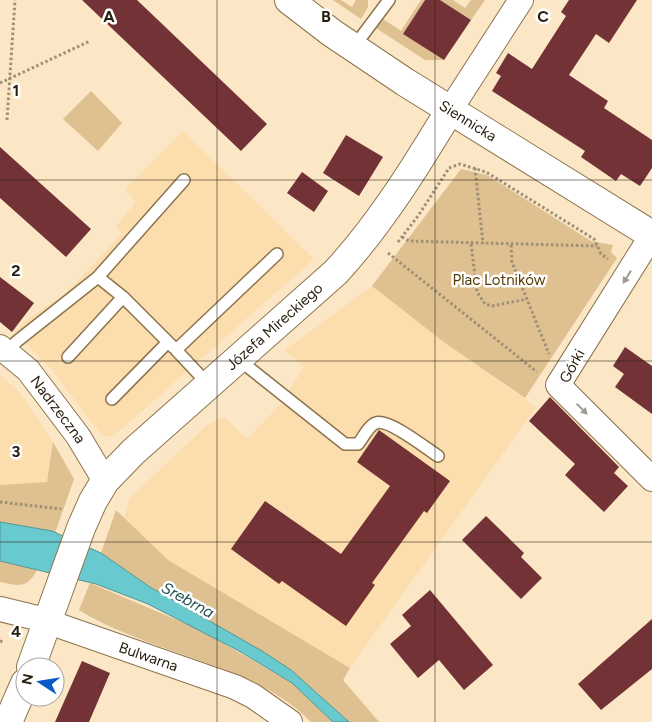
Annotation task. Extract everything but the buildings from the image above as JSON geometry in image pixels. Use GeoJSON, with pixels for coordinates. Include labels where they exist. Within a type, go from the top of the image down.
{"type":"FeatureCollection","features":[{"type":"Feature","properties":{"kind":"street","name":"Siennicka"},"geometry":{"type":"LineString","coordinates":[[289,0],[353,48],[652,235]]}},
{"type":"Feature","properties":{"kind":"street"},"geometry":{"type":"LineString","coordinates":[[450,110],[521,0]]}},
{"type":"Feature","properties":{"kind":"street","name":"Józefa Mireckiego"},"geometry":{"type":"LineString","coordinates":[[47,621],[61,586],[73,519],[93,500],[106,481],[133,452],[336,272],[358,248],[381,217],[450,110]]}},
{"type":"Feature","properties":{"kind":"street","name":"Górki"},"geometry":{"type":"LineString","coordinates":[[652,235],[558,385],[652,478]]}},
{"type":"Feature","properties":{"kind":"street","name":"Nadrzeczna"},"geometry":{"type":"LineString","coordinates":[[4,350],[28,370],[78,436],[106,481]]}},
{"type":"Feature","properties":{"kind":"street","name":"Bulwarna"},"geometry":{"type":"LineString","coordinates":[[0,609],[47,621],[234,687],[253,696],[290,722]]}},
{"type":"Feature","properties":{"kind":"street"},"geometry":{"type":"LineString","coordinates":[[34,657],[47,621]]}},
{"type":"Feature","properties":{"kind":"street"},"geometry":{"type":"LineString","coordinates":[[8,722],[15,706]]}},
{"type":"Feature","properties":{"kind":"lane"},"geometry":{"type":"LineString","coordinates":[[353,48],[389,0]]}},
{"type":"Feature","properties":{"kind":"lane"},"geometry":{"type":"LineString","coordinates":[[4,350],[98,277],[184,180]]}},
{"type":"Feature","properties":{"kind":"lane"},"geometry":{"type":"LineString","coordinates":[[112,399],[277,254]]}},
{"type":"Feature","properties":{"kind":"lane"},"geometry":{"type":"LineString","coordinates":[[98,277],[123,297],[208,384]]}},
{"type":"Feature","properties":{"kind":"lane"},"geometry":{"type":"LineString","coordinates":[[68,356],[123,297]]}},
{"type":"Feature","properties":{"kind":"lane"},"geometry":{"type":"LineString","coordinates":[[238,359],[345,444],[358,444],[373,424],[382,422],[392,426],[438,456]]}},
{"type":"Feature","properties":{"kind":"path"},"geometry":{"type":"LineString","coordinates":[[7,120],[16,0]]}},
{"type":"Feature","properties":{"kind":"path"},"geometry":{"type":"LineString","coordinates":[[0,83],[90,41]]}},
{"type":"Feature","properties":{"kind":"path"},"geometry":{"type":"LineString","coordinates":[[449,168],[460,164],[475,168],[594,239],[602,254],[612,262]]}},
{"type":"Feature","properties":{"kind":"path"},"geometry":{"type":"LineString","coordinates":[[475,168],[483,244]]}},
{"type":"Feature","properties":{"kind":"path"},"geometry":{"type":"LineString","coordinates":[[402,237],[409,241],[471,244],[597,246]]}},
{"type":"Feature","properties":{"kind":"path"},"geometry":{"type":"LineString","coordinates":[[471,244],[477,292],[480,299],[492,306],[526,299]]}},
{"type":"Feature","properties":{"kind":"path"},"geometry":{"type":"LineString","coordinates":[[511,245],[512,262],[550,356]]}},
{"type":"Feature","properties":{"kind":"path"},"geometry":{"type":"LineString","coordinates":[[387,252],[542,376]]}},
{"type":"Feature","properties":{"kind":"path"},"geometry":{"type":"LineString","coordinates":[[0,502],[73,519]]}},
{"type":"Feature","properties":{"kind":"shaded area"},"geometry":{"type":"Polygon","coordinates":[[[183,131],[314,259],[124,427],[111,436],[103,437],[51,369],[15,333],[24,322],[65,294],[122,234],[116,226],[136,202],[125,189],[183,131]]]}},
{"type":"Feature","properties":{"kind":"shaded area"},"geometry":{"type":"Polygon","coordinates":[[[372,286],[445,343],[536,407],[350,668],[168,560],[124,518],[130,498],[208,424],[224,417],[247,439],[280,405],[304,367],[285,350],[372,286]]]}},
{"type":"Feature","properties":{"kind":"shaded area"},"geometry":{"type":"Polygon","coordinates":[[[0,375],[20,393],[53,442],[47,482],[0,485],[0,375]]]}},
{"type":"Feature","properties":{"kind":"green space"},"geometry":{"type":"Polygon","coordinates":[[[333,0],[341,0],[352,7],[356,0],[368,0],[368,7],[361,19],[333,0]]]}},
{"type":"Feature","properties":{"kind":"green space"},"geometry":{"type":"Polygon","coordinates":[[[421,0],[425,0],[404,34],[444,60],[425,60],[376,28],[380,20],[383,19],[401,31],[421,0]]]}},
{"type":"Feature","properties":{"kind":"green space"},"geometry":{"type":"Polygon","coordinates":[[[440,0],[453,0],[465,8],[471,0],[485,0],[471,20],[440,0]]]}},
{"type":"Feature","properties":{"kind":"green space"},"geometry":{"type":"Polygon","coordinates":[[[91,91],[122,123],[98,151],[63,119],[91,91]]]}},
{"type":"Feature","properties":{"kind":"green space","name":"Plac Lotników"},"geometry":{"type":"Polygon","coordinates":[[[461,169],[487,175],[591,241],[613,245],[611,252],[617,258],[525,398],[445,343],[372,286],[461,169]]]}},
{"type":"Feature","properties":{"kind":"green space"},"geometry":{"type":"Polygon","coordinates":[[[53,442],[74,479],[55,533],[0,522],[0,485],[47,482],[53,442]]]}},
{"type":"Feature","properties":{"kind":"green space"},"geometry":{"type":"Polygon","coordinates":[[[116,510],[168,560],[350,668],[343,680],[379,722],[349,722],[291,670],[150,587],[101,553],[116,510]]]}},
{"type":"Feature","properties":{"kind":"green space"},"geometry":{"type":"Polygon","coordinates":[[[0,561],[37,570],[30,580],[22,585],[0,582],[0,561]]]}},
{"type":"Feature","properties":{"kind":"green space"},"geometry":{"type":"Polygon","coordinates":[[[90,583],[198,629],[292,683],[333,722],[311,722],[288,703],[262,686],[136,638],[106,625],[79,610],[90,583]]]}},
{"type":"Feature","properties":{"kind":"water"},"geometry":{"type":"Polygon","coordinates":[[[0,522],[52,531],[101,553],[150,587],[262,651],[291,670],[349,722],[333,722],[292,683],[239,651],[148,604],[96,584],[0,561],[0,522]]]}},
{"type":"Feature","properties":{"kind":"water label","name":"Srebrna"},"geometry":{"type":"Point","coordinates":[188,600]}}]}
